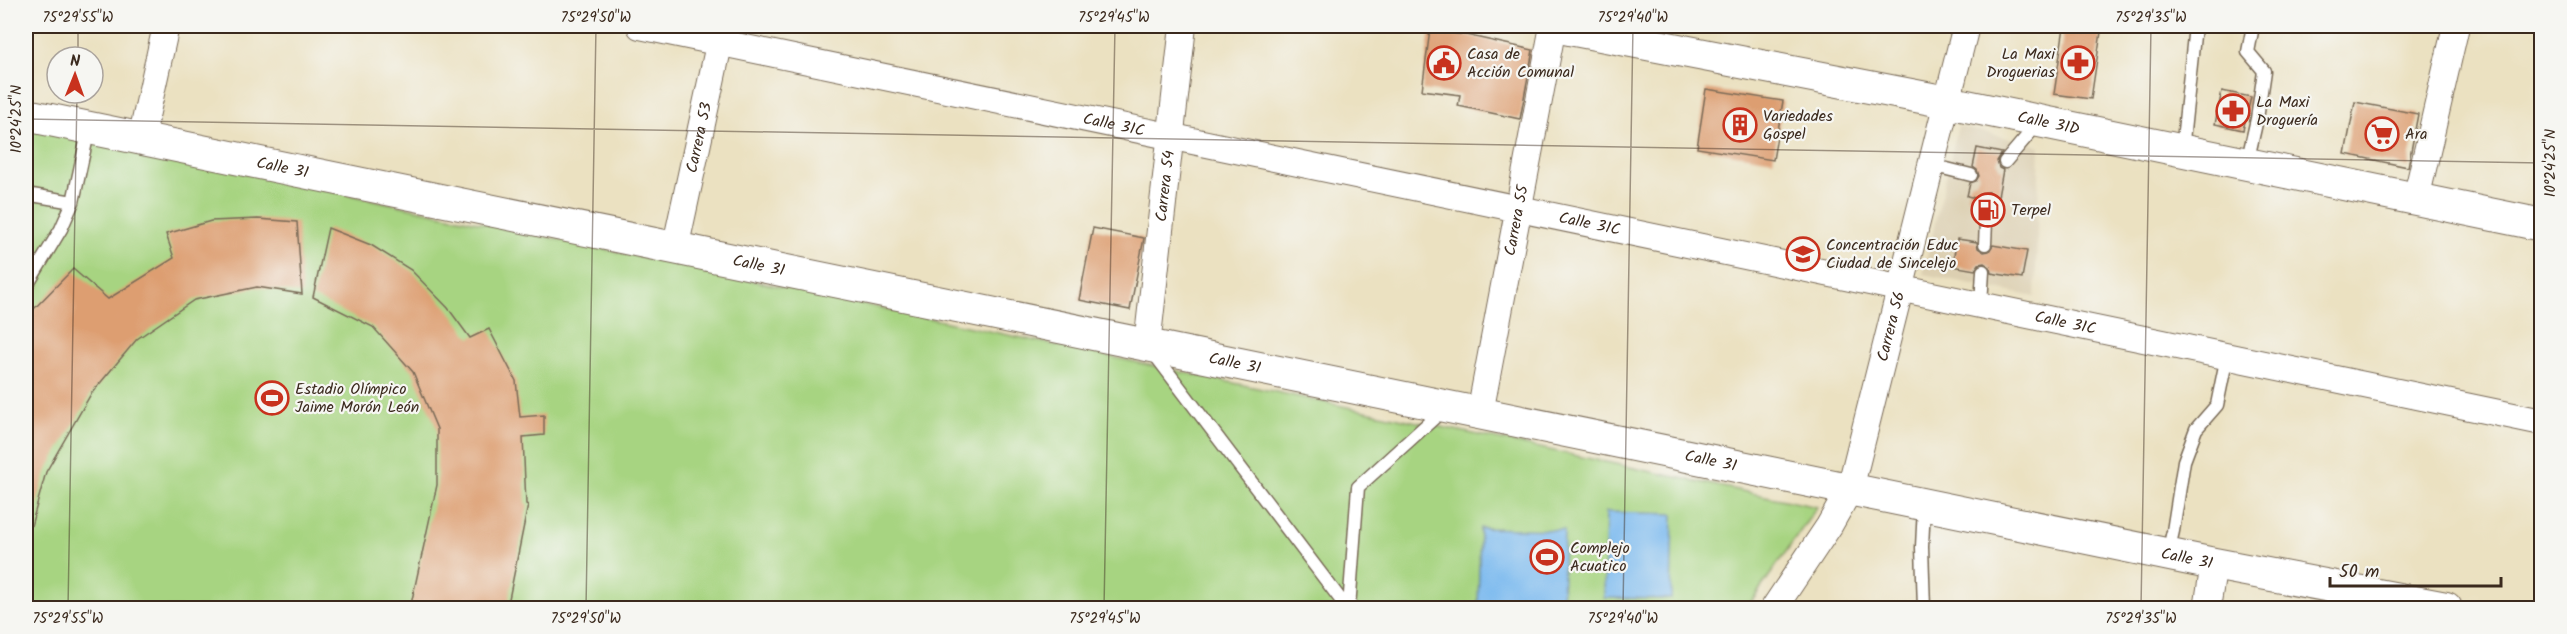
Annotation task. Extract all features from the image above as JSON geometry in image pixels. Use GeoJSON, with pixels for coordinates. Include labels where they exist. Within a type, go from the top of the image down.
{"type":"FeatureCollection","features":[{"type":"Feature","properties":{"kind":"street"},"geometry":{"type":"LineString","coordinates":[[141,139],[166,26]]}},
{"type":"Feature","properties":{"kind":"street","name":"Calle 31C"},"geometry":{"type":"LineString","coordinates":[[640,26],[722,34],[1171,136],[2541,422]]}},
{"type":"Feature","properties":{"kind":"street","name":"Carrera 54"},"geometry":{"type":"LineString","coordinates":[[1147,345],[1183,26]]}},
{"type":"Feature","properties":{"kind":"street","name":"Calle 31D"},"geometry":{"type":"LineString","coordinates":[[1554,26],[1947,102],[2541,225]]}},
{"type":"Feature","properties":{"kind":"street","name":"Carrera 55"},"geometry":{"type":"LineString","coordinates":[[1480,413],[1554,26]]}},
{"type":"Feature","properties":{"kind":"street","name":"Carrera 56"},"geometry":{"type":"LineString","coordinates":[[1774,609],[1829,526],[1850,489],[1966,26]]}},
{"type":"Feature","properties":{"kind":"street"},"geometry":{"type":"LineString","coordinates":[[2416,200],[2456,26]]}},
{"type":"Feature","properties":{"kind":"street","name":"Carrera 53"},"geometry":{"type":"LineString","coordinates":[[675,249],[722,34]]}},
{"type":"Feature","properties":{"kind":"street","name":"Calle 31"},"geometry":{"type":"LineString","coordinates":[[26,115],[2214,564],[2446,609]]}},
{"type":"Feature","properties":{"kind":"street"},"geometry":{"type":"LineString","coordinates":[[2207,609],[2214,564]]}},
{"type":"Feature","properties":{"kind":"lane"},"geometry":{"type":"LineString","coordinates":[[2182,152],[2195,26]]}},
{"type":"Feature","properties":{"kind":"lane"},"geometry":{"type":"LineString","coordinates":[[2246,164],[2257,119],[2264,70],[2248,52],[2253,26]]}},
{"type":"Feature","properties":{"kind":"lane"},"geometry":{"type":"LineString","coordinates":[[2005,162],[2039,122]]}},
{"type":"Feature","properties":{"kind":"lane"},"geometry":{"type":"LineString","coordinates":[[26,287],[61,229],[73,202],[89,128]]}},
{"type":"Feature","properties":{"kind":"lane"},"geometry":{"type":"LineString","coordinates":[[1931,165],[1971,175]]}},
{"type":"Feature","properties":{"kind":"lane"},"geometry":{"type":"LineString","coordinates":[[26,194],[73,202]]}},
{"type":"Feature","properties":{"kind":"lane"},"geometry":{"type":"LineString","coordinates":[[1985,244],[1987,200]]}},
{"type":"Feature","properties":{"kind":"lane"},"geometry":{"type":"LineString","coordinates":[[1981,305],[1983,271]]}},
{"type":"Feature","properties":{"kind":"lane"},"geometry":{"type":"LineString","coordinates":[[1147,345],[1348,609]]}},
{"type":"Feature","properties":{"kind":"lane"},"geometry":{"type":"LineString","coordinates":[[2167,554],[2184,461],[2196,429],[2217,405],[2227,356]]}},
{"type":"Feature","properties":{"kind":"lane"},"geometry":{"type":"LineString","coordinates":[[1348,609],[1358,487],[1447,406]]}},
{"type":"Feature","properties":{"kind":"lane"},"geometry":{"type":"LineString","coordinates":[[1924,504],[1922,547],[1924,609]]}},
{"type":"Feature","properties":{"kind":"shaded area","name":"Terpel"},"geometry":{"type":"Polygon","coordinates":[[[1958,126],[2040,146],[2035,297],[1923,274],[1958,126]]]}},
{"type":"Feature","properties":{"kind":"green space"},"geometry":{"type":"Polygon","coordinates":[[[26,126],[1817,507],[1747,608],[26,608],[26,126]]]}},
{"type":"Feature","properties":{"kind":"water"},"geometry":{"type":"Polygon","coordinates":[[[1606,512],[1673,514],[1671,599],[1604,598],[1606,512]]]}},
{"type":"Feature","properties":{"kind":"water"},"geometry":{"type":"Polygon","coordinates":[[[1480,528],[1564,530],[1562,608],[1478,608],[1480,528]]]}},
{"type":"Feature","properties":{"kind":"building","name":"La Maxi Droguerias"},"geometry":{"type":"Polygon","coordinates":[[[2064,27],[2101,32],[2091,99],[2054,94],[2064,27]]]}},
{"type":"Feature","properties":{"kind":"building"},"geometry":{"type":"Polygon","coordinates":[[[1430,30],[1466,35],[1533,50],[1520,119],[1458,106],[1460,95],[1422,90],[1430,30]]]}},
{"type":"Feature","properties":{"kind":"building","name":"Variedades Gospel"},"geometry":{"type":"Polygon","coordinates":[[[1706,89],[1783,101],[1773,160],[1697,148],[1706,89]]]}},
{"type":"Feature","properties":{"kind":"building","name":"La Maxi Droguería"},"geometry":{"type":"Polygon","coordinates":[[[2222,91],[2251,97],[2243,130],[2215,124],[2222,91]]]}},
{"type":"Feature","properties":{"kind":"building","name":"Ara"},"geometry":{"type":"Polygon","coordinates":[[[2355,102],[2418,114],[2408,167],[2345,154],[2355,102]]]}},
{"type":"Feature","properties":{"kind":"building"},"geometry":{"type":"Polygon","coordinates":[[[1977,148],[2002,153],[1997,161],[1999,168],[2003,170],[1997,202],[1988,192],[1983,193],[1979,199],[1967,196],[1970,183],[1976,181],[1979,176],[1973,167],[1977,148]]]}},
{"type":"Feature","properties":{"kind":"building"},"geometry":{"type":"Polygon","coordinates":[[[258,219],[297,222],[302,294],[257,287],[194,300],[137,339],[91,394],[46,472],[31,526],[26,525],[26,317],[73,269],[108,299],[174,258],[166,234],[211,221],[258,219]]]}},
{"type":"Feature","properties":{"kind":"building"},"geometry":{"type":"Polygon","coordinates":[[[328,228],[371,245],[411,270],[448,308],[470,338],[489,329],[516,381],[520,417],[544,415],[544,435],[523,437],[526,504],[528,505],[507,609],[410,609],[437,485],[437,429],[413,372],[373,327],[313,297],[328,228]]]}},
{"type":"Feature","properties":{"kind":"building"},"geometry":{"type":"Polygon","coordinates":[[[1093,228],[1144,238],[1130,310],[1079,300],[1093,228]]]}},
{"type":"Feature","properties":{"kind":"building"},"geometry":{"type":"Polygon","coordinates":[[[1957,239],[1977,242],[1978,248],[1984,252],[1989,251],[1993,245],[2027,251],[2022,278],[1991,273],[1990,267],[1984,263],[1979,264],[1975,270],[1952,266],[1957,239]]]}},
{"type":"Feature","properties":{"kind":"place","name":"Casa de Acción Comunal"},"geometry":{"type":"Point","coordinates":[1444,63]}},
{"type":"Feature","properties":{"kind":"place","name":"La Maxi Droguerias"},"geometry":{"type":"Point","coordinates":[2078,63]}},
{"type":"Feature","properties":{"kind":"place","name":"La Maxi Droguería"},"geometry":{"type":"Point","coordinates":[2233,111]}},
{"type":"Feature","properties":{"kind":"place","name":"Variedades Gospel"},"geometry":{"type":"Point","coordinates":[1740,125]}},
{"type":"Feature","properties":{"kind":"place","name":"Ara"},"geometry":{"type":"Point","coordinates":[2382,134]}},
{"type":"Feature","properties":{"kind":"place","name":"Terpel"},"geometry":{"type":"Point","coordinates":[1988,210]}},
{"type":"Feature","properties":{"kind":"place","name":"Concentración Educ Ciudad de Sincelejo"},"geometry":{"type":"Point","coordinates":[1803,254]}},
{"type":"Feature","properties":{"kind":"place","name":"Estadio Olímpico Jaime Morón León"},"geometry":{"type":"Point","coordinates":[272,398]}},
{"type":"Feature","properties":{"kind":"place","name":"Complejo Acuatico"},"geometry":{"type":"Point","coordinates":[1547,557]}}]}
